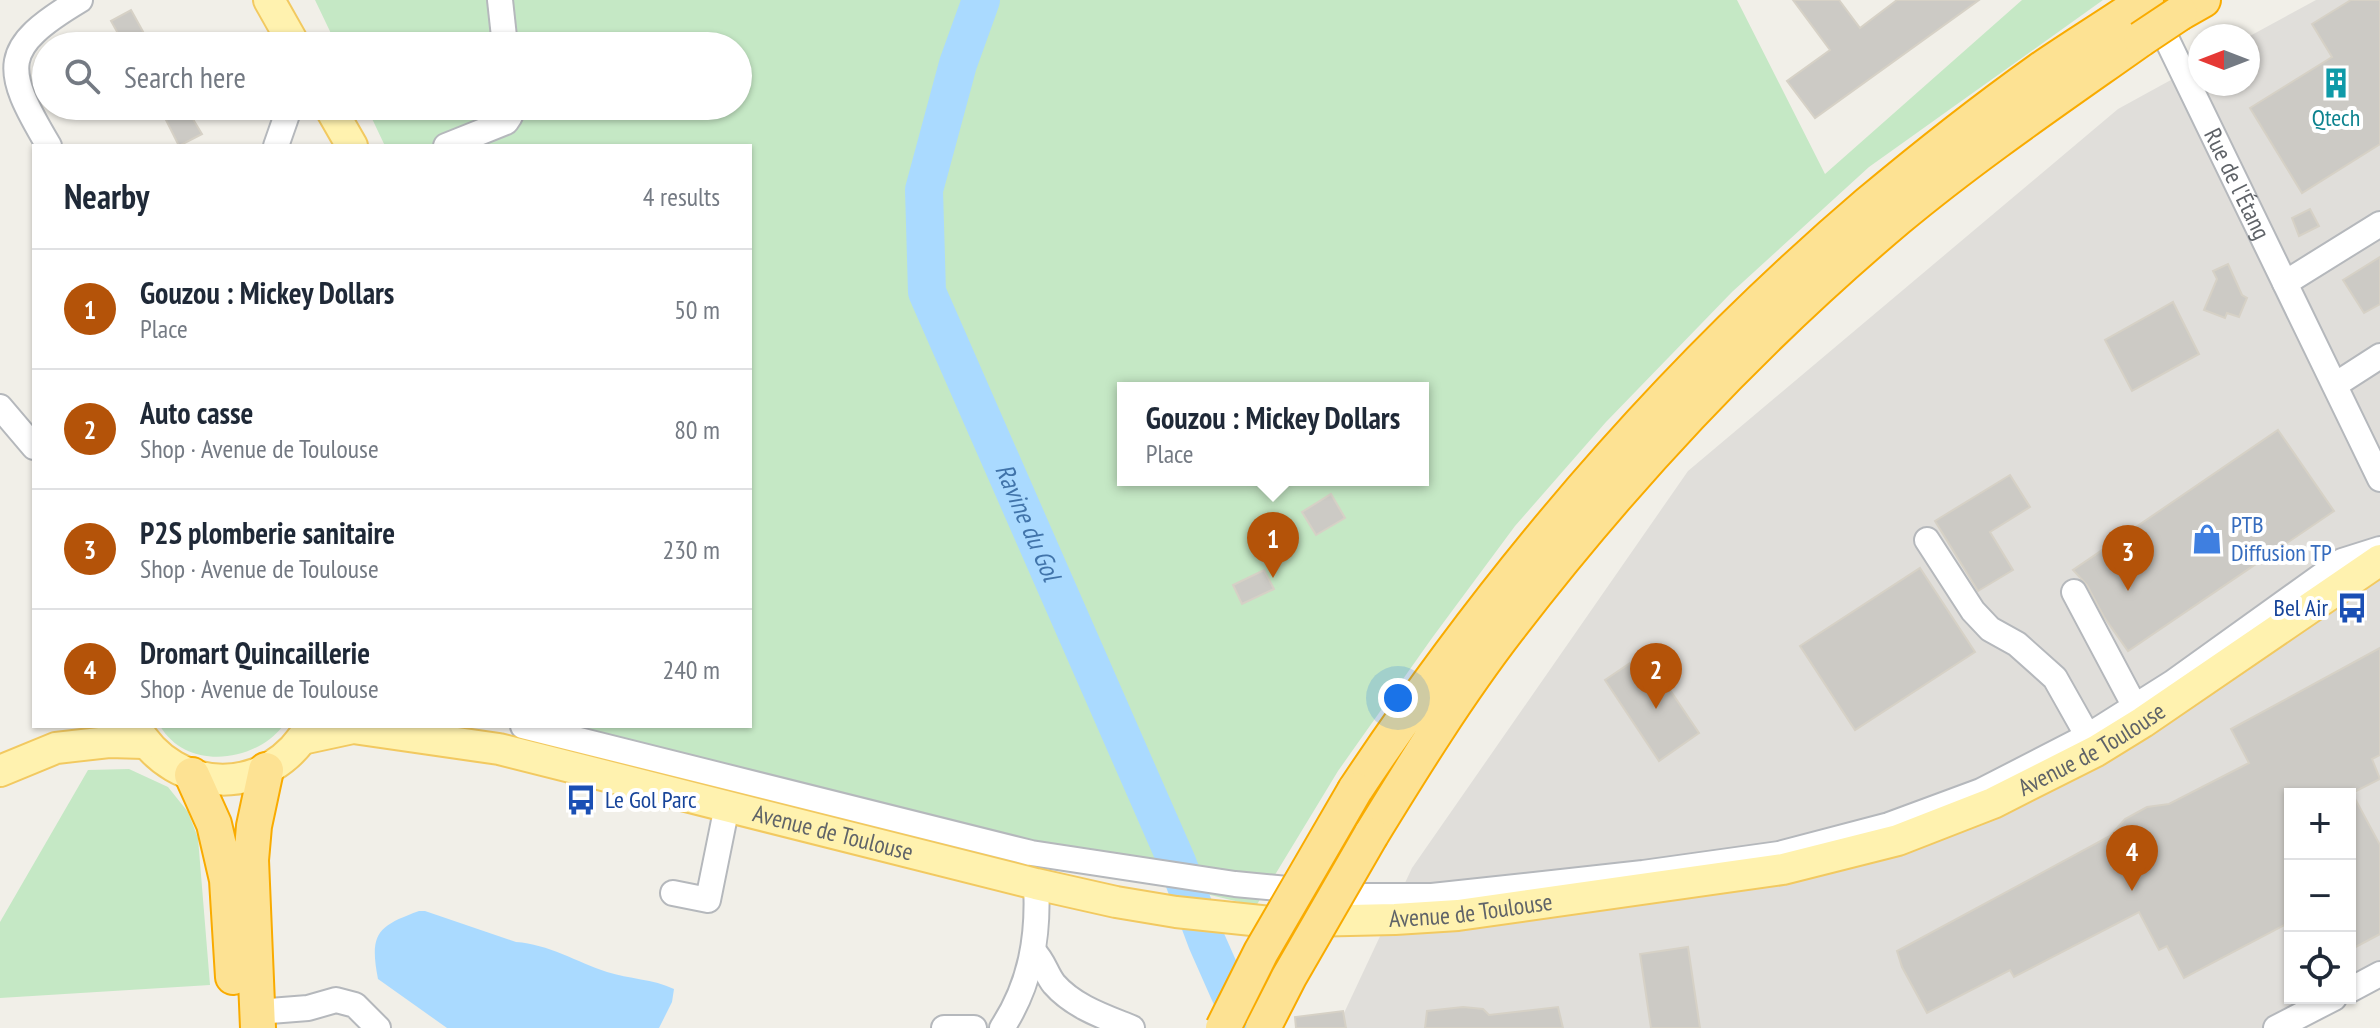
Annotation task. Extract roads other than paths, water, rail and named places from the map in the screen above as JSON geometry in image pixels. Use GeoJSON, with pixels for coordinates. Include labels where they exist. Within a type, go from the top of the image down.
{"type":"FeatureCollection","features":[{"type":"Feature","properties":{"kind":"highway"},"geometry":{"type":"LineString","coordinates":[[1223,1028],[1261,952],[1355,790],[1403,717],[1569,504],[1625,440],[1731,329],[1869,203],[1954,135],[2040,70],[2141,13],[2192,7]]}},
{"type":"Feature","properties":{"kind":"highway"},"geometry":{"type":"LineString","coordinates":[[1263,1028],[1289,977],[1428,742],[1507,630],[1600,514],[1691,413],[1757,346],[1898,219],[2007,134],[2141,13]]}},
{"type":"Feature","properties":{"kind":"highway"},"geometry":{"type":"LineString","coordinates":[[251,1023],[251,860],[254,826],[266,770]]}},
{"type":"Feature","properties":{"kind":"highway"},"geometry":{"type":"LineString","coordinates":[[192,775],[214,824],[227,880],[251,1023]]}},
{"type":"Feature","properties":{"kind":"main road"},"geometry":{"type":"LineString","coordinates":[[269,0],[287,32]]}},
{"type":"Feature","properties":{"kind":"main road"},"geometry":{"type":"LineString","coordinates":[[337,120],[351,144]]}},
{"type":"Feature","properties":{"kind":"main road","name":"Avenue de Toulouse"},"geometry":{"type":"LineString","coordinates":[[306,732],[353,728],[499,749],[1036,884],[1144,907],[1271,922],[1458,915],[1783,869],[1898,840],[1993,803],[2139,715],[2380,560]]}},
{"type":"Feature","properties":{"kind":"main road"},"geometry":{"type":"LineString","coordinates":[[56,748],[80,728]]}},
{"type":"Feature","properties":{"kind":"main road","name":"Avenue de Toulouse"},"geometry":{"type":"LineString","coordinates":[[444,728],[499,749]]}},
{"type":"Feature","properties":{"kind":"main road"},"geometry":{"type":"LineString","coordinates":[[0,771],[56,748],[109,742],[140,734],[166,762],[192,775],[229,780],[266,770],[280,762],[306,732]]}},
{"type":"Feature","properties":{"kind":"street"},"geometry":{"type":"LineString","coordinates":[[32,118],[14,79],[14,55],[28,33],[80,0]]}},
{"type":"Feature","properties":{"kind":"street"},"geometry":{"type":"LineString","coordinates":[[500,0],[503,32]]}},
{"type":"Feature","properties":{"kind":"street","name":"Rue de l'Étang"},"geometry":{"type":"LineString","coordinates":[[2141,13],[2285,283],[2380,479]]}},
{"type":"Feature","properties":{"kind":"street"},"geometry":{"type":"LineString","coordinates":[[33,120],[48,144]]}},
{"type":"Feature","properties":{"kind":"street"},"geometry":{"type":"LineString","coordinates":[[277,144],[285,120]]}},
{"type":"Feature","properties":{"kind":"street"},"geometry":{"type":"LineString","coordinates":[[451,144],[507,120]]}},
{"type":"Feature","properties":{"kind":"street"},"geometry":{"type":"LineString","coordinates":[[2285,283],[2380,224]]}},
{"type":"Feature","properties":{"kind":"street"},"geometry":{"type":"LineString","coordinates":[[2335,385],[2380,356]]}},
{"type":"Feature","properties":{"kind":"street"},"geometry":{"type":"LineString","coordinates":[[0,407],[32,445]]}},
{"type":"Feature","properties":{"kind":"street"},"geometry":{"type":"LineString","coordinates":[[531,728],[1031,853],[1235,884],[1362,896],[1432,896],[1643,873],[1779,854],[1889,825],[2092,744],[2055,678],[2017,644],[1990,629],[1973,611],[1927,540]]}},
{"type":"Feature","properties":{"kind":"street"},"geometry":{"type":"LineString","coordinates":[[2074,592],[2139,715],[2342,561],[2380,549]]}},
{"type":"Feature","properties":{"kind":"street"},"geometry":{"type":"LineString","coordinates":[[673,893],[708,900],[727,806]]}},
{"type":"Feature","properties":{"kind":"street"},"geometry":{"type":"LineString","coordinates":[[1002,1028],[1016,1007],[1034,952],[1038,923],[1036,884]]}},
{"type":"Feature","properties":{"kind":"street"},"geometry":{"type":"LineString","coordinates":[[1034,952],[1044,962],[1053,983],[1088,1010],[1132,1028]]}},
{"type":"Feature","properties":{"kind":"street"},"geometry":{"type":"LineString","coordinates":[[2356,987],[2380,974]]}},
{"type":"Feature","properties":{"kind":"street"},"geometry":{"type":"LineString","coordinates":[[251,1023],[336,1000],[355,1005],[378,1028]]}},
{"type":"Feature","properties":{"kind":"street"},"geometry":{"type":"LineString","coordinates":[[2280,1027],[2323,1004]]}},
{"type":"Feature","properties":{"kind":"street"},"geometry":{"type":"LineString","coordinates":[[944,1028],[974,1028]]}},
{"type":"Feature","properties":{"kind":"water"},"geometry":{"type":"Polygon","coordinates":[[[419,911],[551,950],[607,972],[666,986],[674,989],[672,1002],[659,1028],[447,1028],[378,979],[375,951],[380,933],[394,921],[419,911]]]}},
{"type":"Feature","properties":{"kind":"waterway","name":"Ravine du Gol"},"geometry":{"type":"LineString","coordinates":[[981,0],[958,64],[924,190],[927,292],[1177,862],[1207,942],[1245,1028]]}},
{"type":"Feature","properties":{"kind":"place","name":"Qtech"},"geometry":{"type":"Point","coordinates":[2336,83]}},
{"type":"Feature","properties":{"kind":"place","name":"PTB Diffusion TP"},"geometry":{"type":"Point","coordinates":[2207,539]}},
{"type":"Feature","properties":{"kind":"place","name":"Gouzou : Mickey Dollars"},"geometry":{"type":"Point","coordinates":[1273,578]}},
{"type":"Feature","properties":{"kind":"place","name":"P2S plomberie sanitaire"},"geometry":{"type":"Point","coordinates":[2128,591]}},
{"type":"Feature","properties":{"kind":"place","name":"Bel Air"},"geometry":{"type":"Point","coordinates":[2352,608]}},
{"type":"Feature","properties":{"kind":"place","name":"Auto casse"},"geometry":{"type":"Point","coordinates":[1656,709]}},
{"type":"Feature","properties":{"kind":"place","name":"Le Gol Parc"},"geometry":{"type":"Point","coordinates":[581,800]}},
{"type":"Feature","properties":{"kind":"place","name":"Dromart Quincaillerie"},"geometry":{"type":"Point","coordinates":[2132,891]}}]}
